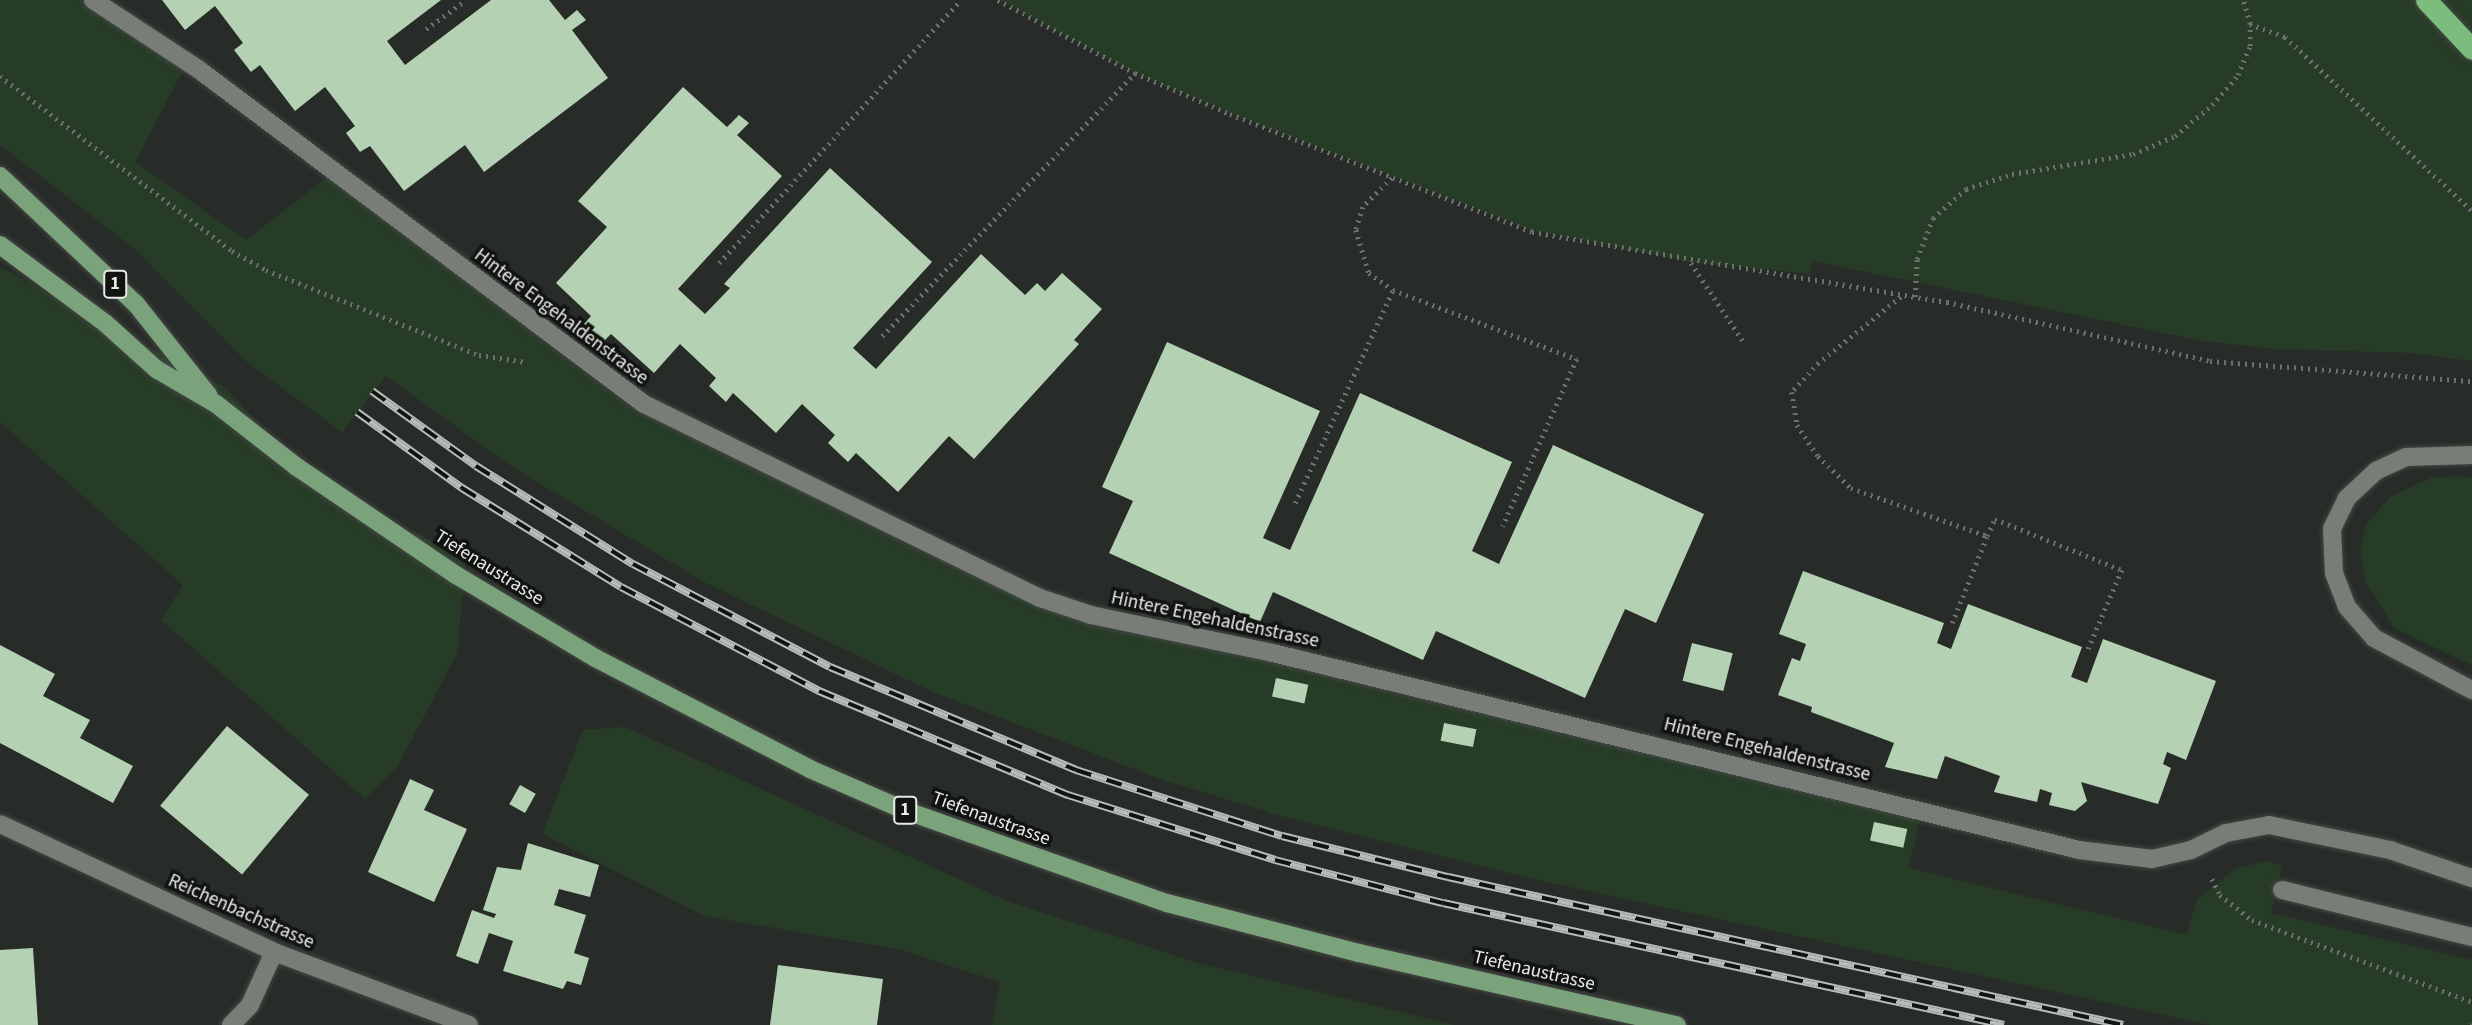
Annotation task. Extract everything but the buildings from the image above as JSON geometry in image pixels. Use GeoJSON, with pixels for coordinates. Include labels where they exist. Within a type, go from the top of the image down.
{"type":"FeatureCollection","features":[{"type":"Feature","properties":{"kind":"highway"},"geometry":{"type":"LineString","coordinates":[[2426,0],[2472,49]]}},
{"type":"Feature","properties":{"kind":"main road","name":"Tiefenaustrasse"},"geometry":{"type":"LineString","coordinates":[[0,176],[136,304],[216,404]]}},
{"type":"Feature","properties":{"kind":"main road","name":"Tiefenaustrasse"},"geometry":{"type":"LineString","coordinates":[[0,245],[105,323],[156,369],[216,404],[297,467],[456,575],[595,658],[810,769],[904,810],[1167,903],[1359,953],[1677,1025]]}},
{"type":"Feature","properties":{"kind":"street","name":"Hintere Engehaldenstrasse"},"geometry":{"type":"LineString","coordinates":[[93,0],[198,69],[556,341],[644,404],[1028,592],[1091,615],[1273,653],[2079,850],[2152,859],[2196,847],[2226,833],[2269,825],[2390,850],[2472,878]]}},
{"type":"Feature","properties":{"kind":"street"},"geometry":{"type":"LineString","coordinates":[[2472,455],[2406,457],[2376,471],[2347,498],[2332,529],[2338,584],[2347,607],[2374,638],[2472,690]]}},
{"type":"Feature","properties":{"kind":"street","name":"Reichenbachstrasse"},"geometry":{"type":"LineString","coordinates":[[0,824],[274,952],[458,1023]]}},
{"type":"Feature","properties":{"kind":"street"},"geometry":{"type":"LineString","coordinates":[[2282,890],[2472,937]]}},
{"type":"Feature","properties":{"kind":"street"},"geometry":{"type":"LineString","coordinates":[[231,1025],[250,1005],[274,952]]}},
{"type":"Feature","properties":{"kind":"path"},"geometry":{"type":"LineString","coordinates":[[426,30],[466,0]]}},
{"type":"Feature","properties":{"kind":"path"},"geometry":{"type":"LineString","coordinates":[[719,263],[961,0]]}},
{"type":"Feature","properties":{"kind":"path"},"geometry":{"type":"LineString","coordinates":[[998,0],[1135,73],[1532,232],[1691,262],[1902,297],[1916,297],[2210,360],[2472,381]]}},
{"type":"Feature","properties":{"kind":"path"},"geometry":{"type":"LineString","coordinates":[[1916,297],[1917,259],[1933,218],[1966,189],[2012,174],[2133,154],[2175,136],[2212,105],[2238,75],[2250,46],[2250,24],[2243,0]]}},
{"type":"Feature","properties":{"kind":"path"},"geometry":{"type":"LineString","coordinates":[[2250,24],[2285,37],[2472,211]]}},
{"type":"Feature","properties":{"kind":"path"},"geometry":{"type":"LineString","coordinates":[[882,336],[1135,73]]}},
{"type":"Feature","properties":{"kind":"path"},"geometry":{"type":"LineString","coordinates":[[0,76],[232,251],[266,270],[479,355],[515,364],[540,360],[556,341]]}},
{"type":"Feature","properties":{"kind":"path"},"geometry":{"type":"LineString","coordinates":[[1392,178],[1363,207],[1356,230],[1369,272],[1394,290],[1577,359],[1503,526]]}},
{"type":"Feature","properties":{"kind":"path"},"geometry":{"type":"LineString","coordinates":[[1691,262],[1743,341]]}},
{"type":"Feature","properties":{"kind":"path"},"geometry":{"type":"LineString","coordinates":[[1295,503],[1394,290]]}},
{"type":"Feature","properties":{"kind":"path"},"geometry":{"type":"LineString","coordinates":[[1902,297],[1819,363],[1792,392],[1797,425],[1818,456],[1851,488],[1987,536]]}},
{"type":"Feature","properties":{"kind":"path"},"geometry":{"type":"LineString","coordinates":[[1952,623],[1995,519],[2122,570],[2088,652]]}},
{"type":"Feature","properties":{"kind":"path"},"geometry":{"type":"LineString","coordinates":[[2196,847],[2220,895],[2252,920],[2472,1002]]}},
{"type":"Feature","properties":{"kind":"green space"},"geometry":{"type":"Polygon","coordinates":[[[0,0],[90,0],[186,65],[135,162],[246,240],[333,173],[602,378],[1039,599],[1922,811],[1908,868],[2187,935],[2197,899],[2235,869],[2265,861],[2282,866],[2271,913],[2472,960],[2472,1025],[2210,1025],[1533,879],[1281,816],[1163,780],[933,692],[704,582],[514,468],[386,376],[342,432],[247,362],[135,249],[0,145],[0,0]]]}},
{"type":"Feature","properties":{"kind":"green space"},"geometry":{"type":"Polygon","coordinates":[[[1000,0],[2472,0],[2472,361],[2412,353],[2275,349],[2203,341],[1813,261],[1810,274],[1691,262],[1532,230],[1230,113],[1135,73],[1000,0]]]}},
{"type":"Feature","properties":{"kind":"green space"},"geometry":{"type":"Polygon","coordinates":[[[0,267],[226,388],[297,467],[337,494],[466,558],[457,654],[397,767],[365,799],[161,620],[183,585],[0,422],[0,267]]]}},
{"type":"Feature","properties":{"kind":"green space"},"geometry":{"type":"Polygon","coordinates":[[[2430,478],[2472,478],[2472,665],[2394,628],[2366,582],[2360,550],[2366,525],[2390,497],[2430,478]]]}},
{"type":"Feature","properties":{"kind":"green space"},"geometry":{"type":"Polygon","coordinates":[[[625,727],[1007,901],[1198,963],[1455,1025],[992,1025],[1000,982],[898,949],[704,916],[542,834],[583,730],[625,727]]]}},
{"type":"Feature","properties":{"kind":"railway"},"geometry":{"type":"LineString","coordinates":[[372,391],[476,466],[633,564],[830,667],[1076,770],[1282,836],[1448,877],[2123,1025]]}},
{"type":"Feature","properties":{"kind":"railway"},"geometry":{"type":"LineString","coordinates":[[357,412],[462,488],[621,587],[819,691],[1068,795],[1275,860],[1443,903],[2004,1025]]}}]}
